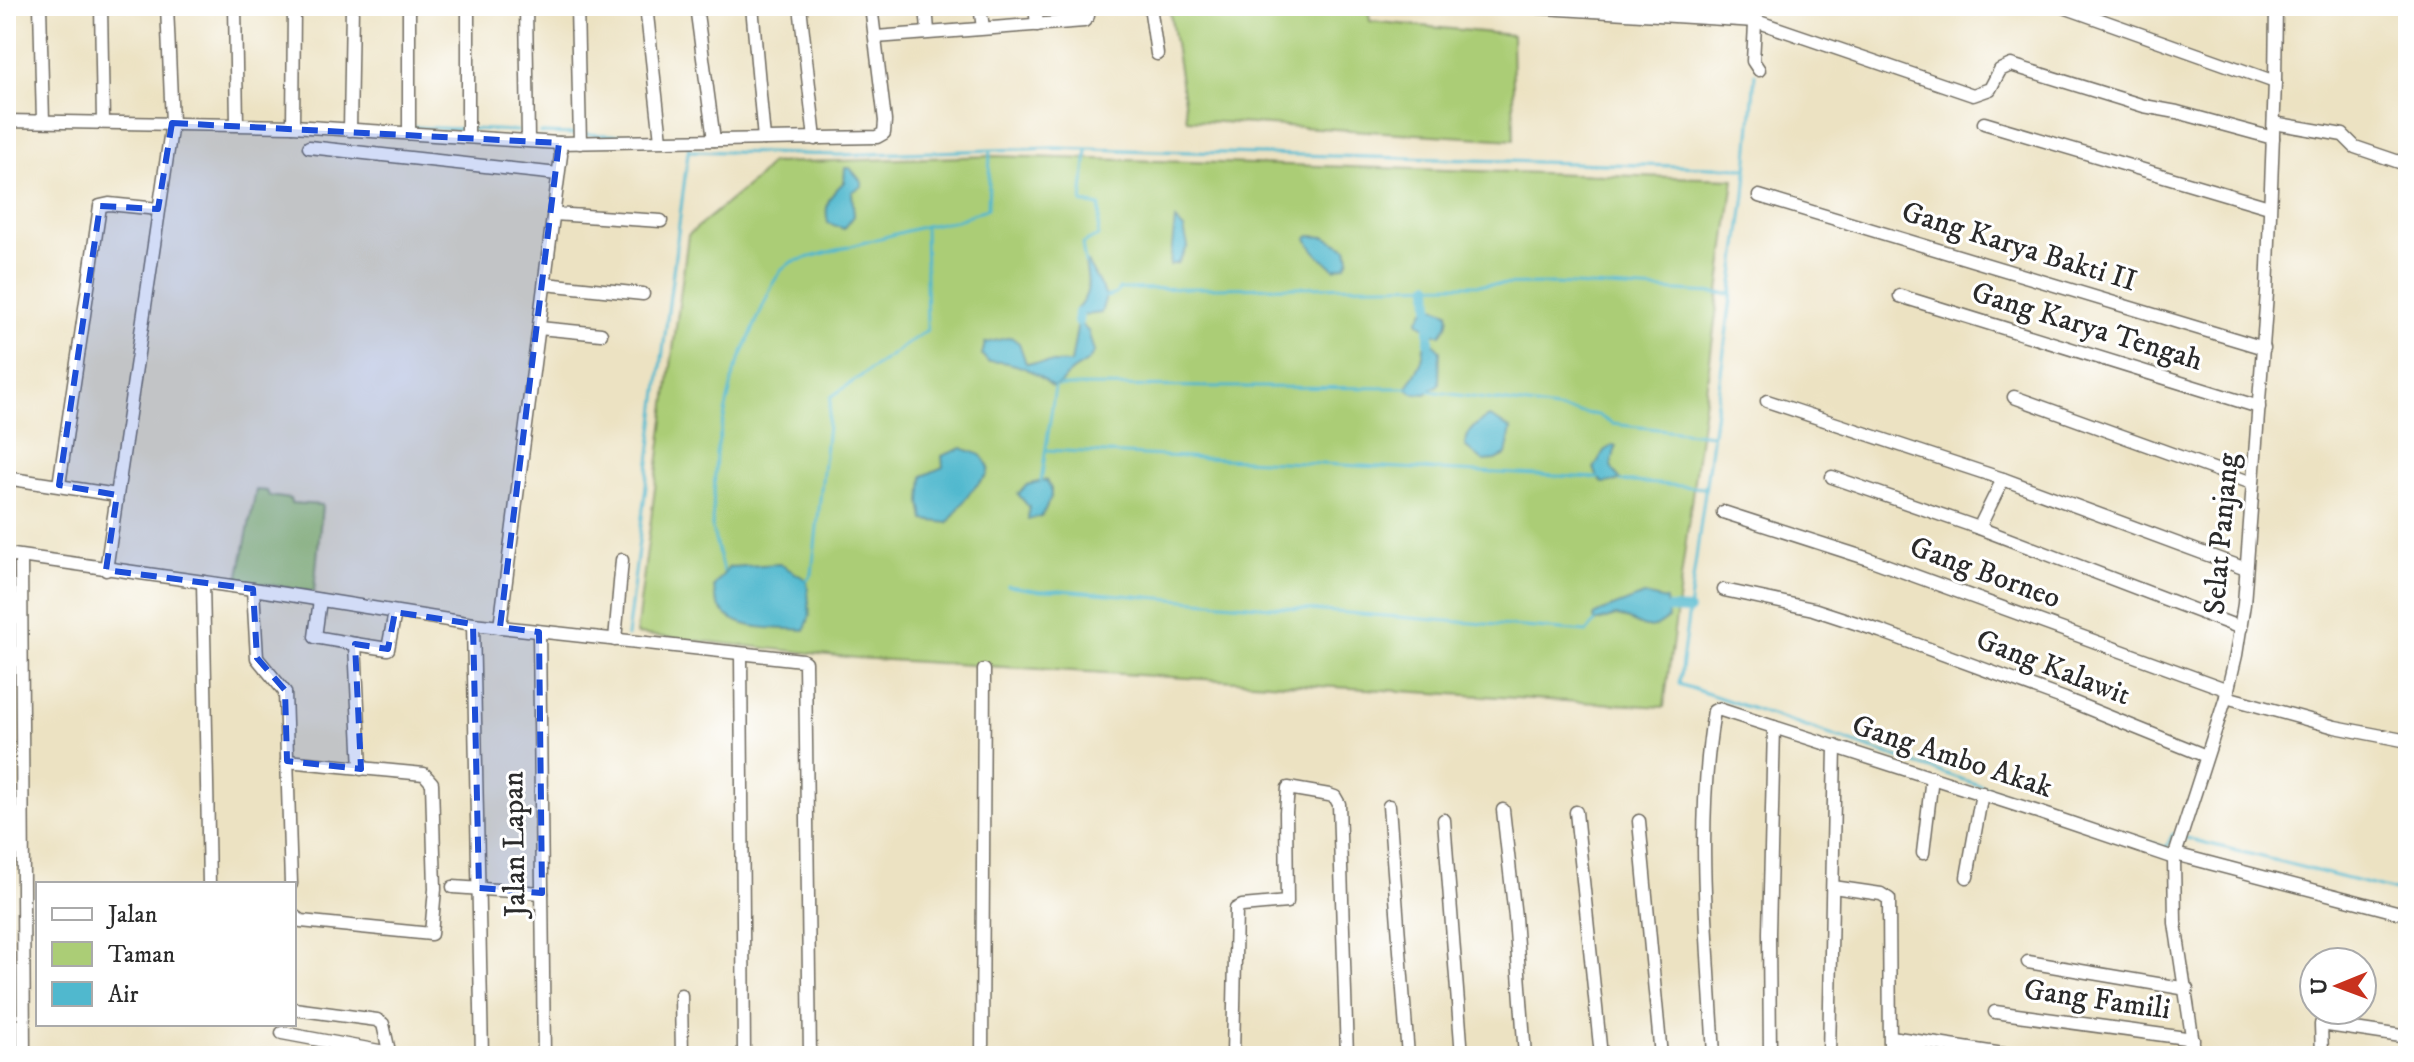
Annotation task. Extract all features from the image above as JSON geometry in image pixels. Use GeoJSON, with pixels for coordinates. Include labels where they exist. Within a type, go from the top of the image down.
{"type":"FeatureCollection","features":[{"type":"Feature","properties":{"kind":"street"},"geometry":{"type":"LineString","coordinates":[[40,6],[43,121]]}},
{"type":"Feature","properties":{"kind":"street"},"geometry":{"type":"LineString","coordinates":[[101,6],[103,122]]}},
{"type":"Feature","properties":{"kind":"street"},"geometry":{"type":"LineString","coordinates":[[106,570],[172,123],[167,6]]}},
{"type":"Feature","properties":{"kind":"street"},"geometry":{"type":"LineString","coordinates":[[235,6],[237,124]]}},
{"type":"Feature","properties":{"kind":"street"},"geometry":{"type":"LineString","coordinates":[[293,126],[294,6]]}},
{"type":"Feature","properties":{"kind":"street"},"geometry":{"type":"LineString","coordinates":[[350,130],[352,6]]}},
{"type":"Feature","properties":{"kind":"street"},"geometry":{"type":"LineString","coordinates":[[409,6],[409,133]]}},
{"type":"Feature","properties":{"kind":"street"},"geometry":{"type":"LineString","coordinates":[[468,6],[468,136]]}},
{"type":"Feature","properties":{"kind":"street"},"geometry":{"type":"LineString","coordinates":[[526,6],[528,139]]}},
{"type":"Feature","properties":{"kind":"street"},"geometry":{"type":"LineString","coordinates":[[577,6],[580,137]]}},
{"type":"Feature","properties":{"kind":"street"},"geometry":{"type":"LineString","coordinates":[[646,6],[661,140]]}},
{"type":"Feature","properties":{"kind":"street"},"geometry":{"type":"LineString","coordinates":[[696,6],[714,140]]}},
{"type":"Feature","properties":{"kind":"street"},"geometry":{"type":"LineString","coordinates":[[752,6],[764,139]]}},
{"type":"Feature","properties":{"kind":"street"},"geometry":{"type":"LineString","coordinates":[[800,6],[815,139]]}},
{"type":"Feature","properties":{"kind":"street"},"geometry":{"type":"LineString","coordinates":[[6,121],[293,126],[559,143],[580,137],[661,140],[877,137],[884,133],[871,6]]}},
{"type":"Feature","properties":{"kind":"street"},"geometry":{"type":"LineString","coordinates":[[926,6],[928,31]]}},
{"type":"Feature","properties":{"kind":"street"},"geometry":{"type":"LineString","coordinates":[[980,6],[983,28]]}},
{"type":"Feature","properties":{"kind":"street"},"geometry":{"type":"LineString","coordinates":[[1035,6],[1037,25]]}},
{"type":"Feature","properties":{"kind":"street"},"geometry":{"type":"LineString","coordinates":[[876,37],[1084,21],[1088,16],[1087,6]]}},
{"type":"Feature","properties":{"kind":"street"},"geometry":{"type":"LineString","coordinates":[[1150,6],[1157,54]]}},
{"type":"Feature","properties":{"kind":"street"},"geometry":{"type":"LineString","coordinates":[[1512,6],[1756,21],[1967,94],[1990,89],[2000,70],[2011,65],[2144,106],[2273,138]]}},
{"type":"Feature","properties":{"kind":"street"},"geometry":{"type":"LineString","coordinates":[[1756,6],[1753,61],[1759,70]]}},
{"type":"Feature","properties":{"kind":"street"},"geometry":{"type":"LineString","coordinates":[[2061,6],[2275,82]]}},
{"type":"Feature","properties":{"kind":"street","name":"Selat Panjang"},"geometry":{"type":"LineString","coordinates":[[2195,1056],[2175,923],[2177,846],[2227,693],[2241,628],[2264,348],[2276,6]]}},
{"type":"Feature","properties":{"kind":"street"},"geometry":{"type":"LineString","coordinates":[[1984,123],[2269,207]]}},
{"type":"Feature","properties":{"kind":"street"},"geometry":{"type":"LineString","coordinates":[[2274,123],[2343,135],[2355,147],[2408,165]]}},
{"type":"Feature","properties":{"kind":"street"},"geometry":{"type":"LineString","coordinates":[[500,627],[554,214],[561,155],[559,143]]}},
{"type":"Feature","properties":{"kind":"street"},"geometry":{"type":"LineString","coordinates":[[309,147],[558,174]]}},
{"type":"Feature","properties":{"kind":"street","name":"Gang Karya Bakti II"},"geometry":{"type":"LineString","coordinates":[[1759,196],[2264,348]]}},
{"type":"Feature","properties":{"kind":"street"},"geometry":{"type":"LineString","coordinates":[[59,485],[100,206],[109,204],[158,209]]}},
{"type":"Feature","properties":{"kind":"street"},"geometry":{"type":"LineString","coordinates":[[554,214],[661,221]]}},
{"type":"Feature","properties":{"kind":"street"},"geometry":{"type":"LineString","coordinates":[[545,284],[643,294]]}},
{"type":"Feature","properties":{"kind":"street","name":"Gang Karya Tengah"},"geometry":{"type":"LineString","coordinates":[[1900,296],[2259,407]]}},
{"type":"Feature","properties":{"kind":"street"},"geometry":{"type":"LineString","coordinates":[[539,328],[601,334]]}},
{"type":"Feature","properties":{"kind":"street"},"geometry":{"type":"LineString","coordinates":[[2014,397],[2252,483]]}},
{"type":"Feature","properties":{"kind":"street"},"geometry":{"type":"LineString","coordinates":[[1767,401],[2003,479],[2246,569]]}},
{"type":"Feature","properties":{"kind":"street"},"geometry":{"type":"LineString","coordinates":[[1832,477],[1979,528],[2241,628]]}},
{"type":"Feature","properties":{"kind":"street"},"geometry":{"type":"LineString","coordinates":[[6,478],[117,495]]}},
{"type":"Feature","properties":{"kind":"street"},"geometry":{"type":"LineString","coordinates":[[1979,528],[2003,479]]}},
{"type":"Feature","properties":{"kind":"street","name":"Gang Borneo"},"geometry":{"type":"LineString","coordinates":[[1723,512],[1866,558],[2227,693],[2335,727],[2408,741]]}},
{"type":"Feature","properties":{"kind":"street"},"geometry":{"type":"LineString","coordinates":[[6,554],[473,624],[796,658],[805,662],[810,1056]]}},
{"type":"Feature","properties":{"kind":"street"},"geometry":{"type":"LineString","coordinates":[[21,557],[24,1056]]}},
{"type":"Feature","properties":{"kind":"street"},"geometry":{"type":"LineString","coordinates":[[615,640],[622,560]]}},
{"type":"Feature","properties":{"kind":"street"},"geometry":{"type":"LineString","coordinates":[[203,582],[209,882]]}},
{"type":"Feature","properties":{"kind":"street"},"geometry":{"type":"LineString","coordinates":[[253,589],[257,658],[285,692],[291,882]]}},
{"type":"Feature","properties":{"kind":"street","name":"Gang Kalawit"},"geometry":{"type":"LineString","coordinates":[[1724,590],[1813,609],[1880,631],[2065,699],[2206,756]]}},
{"type":"Feature","properties":{"kind":"street"},"geometry":{"type":"LineString","coordinates":[[320,600],[315,637],[355,644],[388,649],[395,612]]}},
{"type":"Feature","properties":{"kind":"street"},"geometry":{"type":"LineString","coordinates":[[473,624],[482,1056]]}},
{"type":"Feature","properties":{"kind":"street","name":"Jalan Lapan"},"geometry":{"type":"LineString","coordinates":[[539,632],[544,1056]]}},
{"type":"Feature","properties":{"kind":"street"},"geometry":{"type":"LineString","coordinates":[[355,644],[361,769]]}},
{"type":"Feature","properties":{"kind":"street"},"geometry":{"type":"LineString","coordinates":[[741,654],[744,1056]]}},
{"type":"Feature","properties":{"kind":"street"},"geometry":{"type":"LineString","coordinates":[[982,1056],[984,670]]}},
{"type":"Feature","properties":{"kind":"street","name":"Gang Ambo Akak"},"geometry":{"type":"LineString","coordinates":[[1714,1056],[1704,843],[1706,773],[1714,711],[1722,709],[1982,793],[2177,846],[2408,915]]}},
{"type":"Feature","properties":{"kind":"street"},"geometry":{"type":"LineString","coordinates":[[1770,1056],[1768,946],[1774,727]]}},
{"type":"Feature","properties":{"kind":"street"},"geometry":{"type":"LineString","coordinates":[[1829,1056],[1835,746]]}},
{"type":"Feature","properties":{"kind":"street"},"geometry":{"type":"LineString","coordinates":[[287,761],[424,774],[432,783],[435,889],[431,934],[301,921],[296,917]]}},
{"type":"Feature","properties":{"kind":"street"},"geometry":{"type":"LineString","coordinates":[[1923,853],[1932,777]]}},
{"type":"Feature","properties":{"kind":"street"},"geometry":{"type":"LineString","coordinates":[[1233,1056],[1236,909],[1287,902],[1288,788],[1335,797],[1339,804],[1347,1056]]}},
{"type":"Feature","properties":{"kind":"street"},"geometry":{"type":"LineString","coordinates":[[1967,877],[1982,793]]}},
{"type":"Feature","properties":{"kind":"street"},"geometry":{"type":"LineString","coordinates":[[1389,806],[1408,1056]]}},
{"type":"Feature","properties":{"kind":"street"},"geometry":{"type":"LineString","coordinates":[[1503,810],[1518,945],[1525,1056]]}},
{"type":"Feature","properties":{"kind":"street"},"geometry":{"type":"LineString","coordinates":[[1576,812],[1601,1056]]}},
{"type":"Feature","properties":{"kind":"street"},"geometry":{"type":"LineString","coordinates":[[1444,820],[1462,1056]]}},
{"type":"Feature","properties":{"kind":"street"},"geometry":{"type":"LineString","coordinates":[[1639,821],[1661,1056]]}},
{"type":"Feature","properties":{"kind":"street"},"geometry":{"type":"LineString","coordinates":[[453,887],[542,893]]}},
{"type":"Feature","properties":{"kind":"street"},"geometry":{"type":"LineString","coordinates":[[1833,887],[1881,894],[1889,899],[1890,1056]]}},
{"type":"Feature","properties":{"kind":"street"},"geometry":{"type":"LineString","coordinates":[[2028,962],[2187,989]]}},
{"type":"Feature","properties":{"kind":"street"},"geometry":{"type":"LineString","coordinates":[[681,995],[682,1056]]}},
{"type":"Feature","properties":{"kind":"street"},"geometry":{"type":"LineString","coordinates":[[282,1033],[390,1054],[383,1024],[377,1020],[296,1009]]}},
{"type":"Feature","properties":{"kind":"street","name":"Gang Famili"},"geometry":{"type":"LineString","coordinates":[[1995,1012],[2193,1039]]}},
{"type":"Feature","properties":{"kind":"street"},"geometry":{"type":"LineString","coordinates":[[2322,1056],[2321,1024],[2408,1037]]}},
{"type":"Feature","properties":{"kind":"street"},"geometry":{"type":"LineString","coordinates":[[1891,1037],[2016,1056]]}},
{"type":"Feature","properties":{"kind":"highlighted area"},"geometry":{"type":"Polygon","coordinates":[[[172,123],[559,143],[500,627],[539,632],[542,893],[479,888],[473,624],[395,612],[388,649],[355,644],[361,769],[287,761],[285,690],[257,658],[253,589],[106,570],[117,495],[59,485],[100,206],[158,209],[172,123]]]}},
{"type":"Feature","properties":{"kind":"green space"},"geometry":{"type":"Polygon","coordinates":[[[1169,6],[1368,6],[1370,21],[1512,35],[1514,140],[1187,120],[1169,6]]]}},
{"type":"Feature","properties":{"kind":"green space"},"geometry":{"type":"Polygon","coordinates":[[[995,156],[1734,179],[1664,707],[856,658],[636,634],[688,235],[771,163],[995,156]]]}},
{"type":"Feature","properties":{"kind":"green space"},"geometry":{"type":"Polygon","coordinates":[[[256,490],[267,491],[269,496],[290,499],[291,503],[322,505],[314,592],[238,580],[256,490]]]}},
{"type":"Feature","properties":{"kind":"water"},"geometry":{"type":"Polygon","coordinates":[[[845,168],[850,168],[862,186],[852,192],[854,216],[844,229],[828,223],[827,204],[844,182],[845,168]]]}},
{"type":"Feature","properties":{"kind":"water"},"geometry":{"type":"Polygon","coordinates":[[[1175,220],[1184,229],[1188,246],[1178,263],[1170,265],[1175,220]]]}},
{"type":"Feature","properties":{"kind":"water"},"geometry":{"type":"Polygon","coordinates":[[[1326,237],[1347,248],[1349,258],[1346,265],[1335,269],[1312,247],[1307,238],[1326,237]]]}},
{"type":"Feature","properties":{"kind":"water"},"geometry":{"type":"Polygon","coordinates":[[[1087,262],[1106,296],[1101,313],[1086,315],[1076,310],[1086,294],[1087,262]]]}},
{"type":"Feature","properties":{"kind":"water"},"geometry":{"type":"Polygon","coordinates":[[[1435,307],[1448,312],[1448,324],[1441,334],[1433,334],[1418,321],[1424,310],[1435,307]]]}},
{"type":"Feature","properties":{"kind":"water"},"geometry":{"type":"Polygon","coordinates":[[[1078,322],[1088,331],[1094,352],[1088,361],[1055,386],[1023,367],[988,362],[982,355],[985,343],[1011,337],[1019,343],[1026,363],[1071,363],[1078,322]]]}},
{"type":"Feature","properties":{"kind":"water"},"geometry":{"type":"Polygon","coordinates":[[[1433,342],[1440,351],[1439,384],[1426,394],[1413,393],[1407,388],[1420,364],[1424,346],[1433,342]]]}},
{"type":"Feature","properties":{"kind":"water"},"geometry":{"type":"Polygon","coordinates":[[[1490,417],[1511,429],[1506,455],[1483,461],[1465,446],[1473,428],[1490,417]]]}},
{"type":"Feature","properties":{"kind":"water"},"geometry":{"type":"Polygon","coordinates":[[[1616,446],[1611,467],[1621,481],[1603,483],[1594,468],[1604,451],[1616,446]]]}},
{"type":"Feature","properties":{"kind":"water"},"geometry":{"type":"Polygon","coordinates":[[[962,448],[984,458],[989,468],[987,475],[948,523],[924,520],[921,502],[923,476],[943,467],[942,456],[962,448]]]}},
{"type":"Feature","properties":{"kind":"water"},"geometry":{"type":"Polygon","coordinates":[[[1046,480],[1051,497],[1042,516],[1028,520],[1029,507],[1018,494],[1027,485],[1046,480]]]}},
{"type":"Feature","properties":{"kind":"water"},"geometry":{"type":"Polygon","coordinates":[[[780,564],[807,580],[810,615],[805,630],[747,625],[724,613],[717,602],[714,586],[729,567],[780,564]]]}},
{"type":"Feature","properties":{"kind":"water"},"geometry":{"type":"Polygon","coordinates":[[[1644,595],[1666,600],[1668,618],[1648,628],[1616,616],[1595,622],[1597,613],[1644,595]]]}},
{"type":"Feature","properties":{"kind":"waterway"},"geometry":{"type":"LineString","coordinates":[[1755,74],[1745,195],[1679,684],[2166,848],[2173,834],[2179,836]]}},
{"type":"Feature","properties":{"kind":"waterway"},"geometry":{"type":"LineString","coordinates":[[108,116],[165,117]]}},
{"type":"Feature","properties":{"kind":"waterway"},"geometry":{"type":"LineString","coordinates":[[415,127],[463,129]]}},
{"type":"Feature","properties":{"kind":"waterway"},"geometry":{"type":"LineString","coordinates":[[471,129],[518,131]]}},
{"type":"Feature","properties":{"kind":"waterway"},"geometry":{"type":"LineString","coordinates":[[540,133],[576,134]]}},
{"type":"Feature","properties":{"kind":"waterway"},"geometry":{"type":"LineString","coordinates":[[584,134],[636,136]]}},
{"type":"Feature","properties":{"kind":"waterway"},"geometry":{"type":"LineString","coordinates":[[627,636],[689,145]]}},
{"type":"Feature","properties":{"kind":"waterway"},"geometry":{"type":"LineString","coordinates":[[690,151],[839,155],[1054,148],[1746,168]]}},
{"type":"Feature","properties":{"kind":"waterway"},"geometry":{"type":"LineString","coordinates":[[1085,263],[1082,244],[1098,236],[1100,206],[1082,203],[1087,151]]}},
{"type":"Feature","properties":{"kind":"waterway"},"geometry":{"type":"LineString","coordinates":[[723,571],[712,528],[716,453],[734,373],[773,283],[783,268],[792,262],[958,220],[988,208],[990,153]]}},
{"type":"Feature","properties":{"kind":"waterway"},"geometry":{"type":"LineString","coordinates":[[807,580],[812,574],[831,397],[927,330],[925,226]]}},
{"type":"Feature","properties":{"kind":"waterway"},"geometry":{"type":"LineString","coordinates":[[1106,297],[1116,294],[1119,289],[1556,284],[1730,294]]}},
{"type":"Feature","properties":{"kind":"waterway"},"geometry":{"type":"LineString","coordinates":[[1429,285],[1430,308]]}},
{"type":"Feature","properties":{"kind":"waterway"},"geometry":{"type":"LineString","coordinates":[[1078,322],[1079,313]]}},
{"type":"Feature","properties":{"kind":"waterway"},"geometry":{"type":"LineString","coordinates":[[1429,329],[1429,343]]}},
{"type":"Feature","properties":{"kind":"waterway"},"geometry":{"type":"LineString","coordinates":[[1059,386],[1407,388]]}},
{"type":"Feature","properties":{"kind":"waterway"},"geometry":{"type":"LineString","coordinates":[[1041,481],[1055,387]]}},
{"type":"Feature","properties":{"kind":"waterway"},"geometry":{"type":"LineString","coordinates":[[1430,391],[1598,415],[1612,424],[1712,435]]}},
{"type":"Feature","properties":{"kind":"waterway"},"geometry":{"type":"LineString","coordinates":[[1046,450],[1598,478]]}},
{"type":"Feature","properties":{"kind":"waterway"},"geometry":{"type":"LineString","coordinates":[[1621,481],[1705,488]]}},
{"type":"Feature","properties":{"kind":"waterway"},"geometry":{"type":"LineString","coordinates":[[1008,586],[1587,632],[1595,622]]}},
{"type":"Feature","properties":{"kind":"waterway"},"geometry":{"type":"LineString","coordinates":[[1669,609],[1689,610]]}},
{"type":"Feature","properties":{"kind":"waterway"},"geometry":{"type":"LineString","coordinates":[[2186,838],[2408,894]]}}]}
